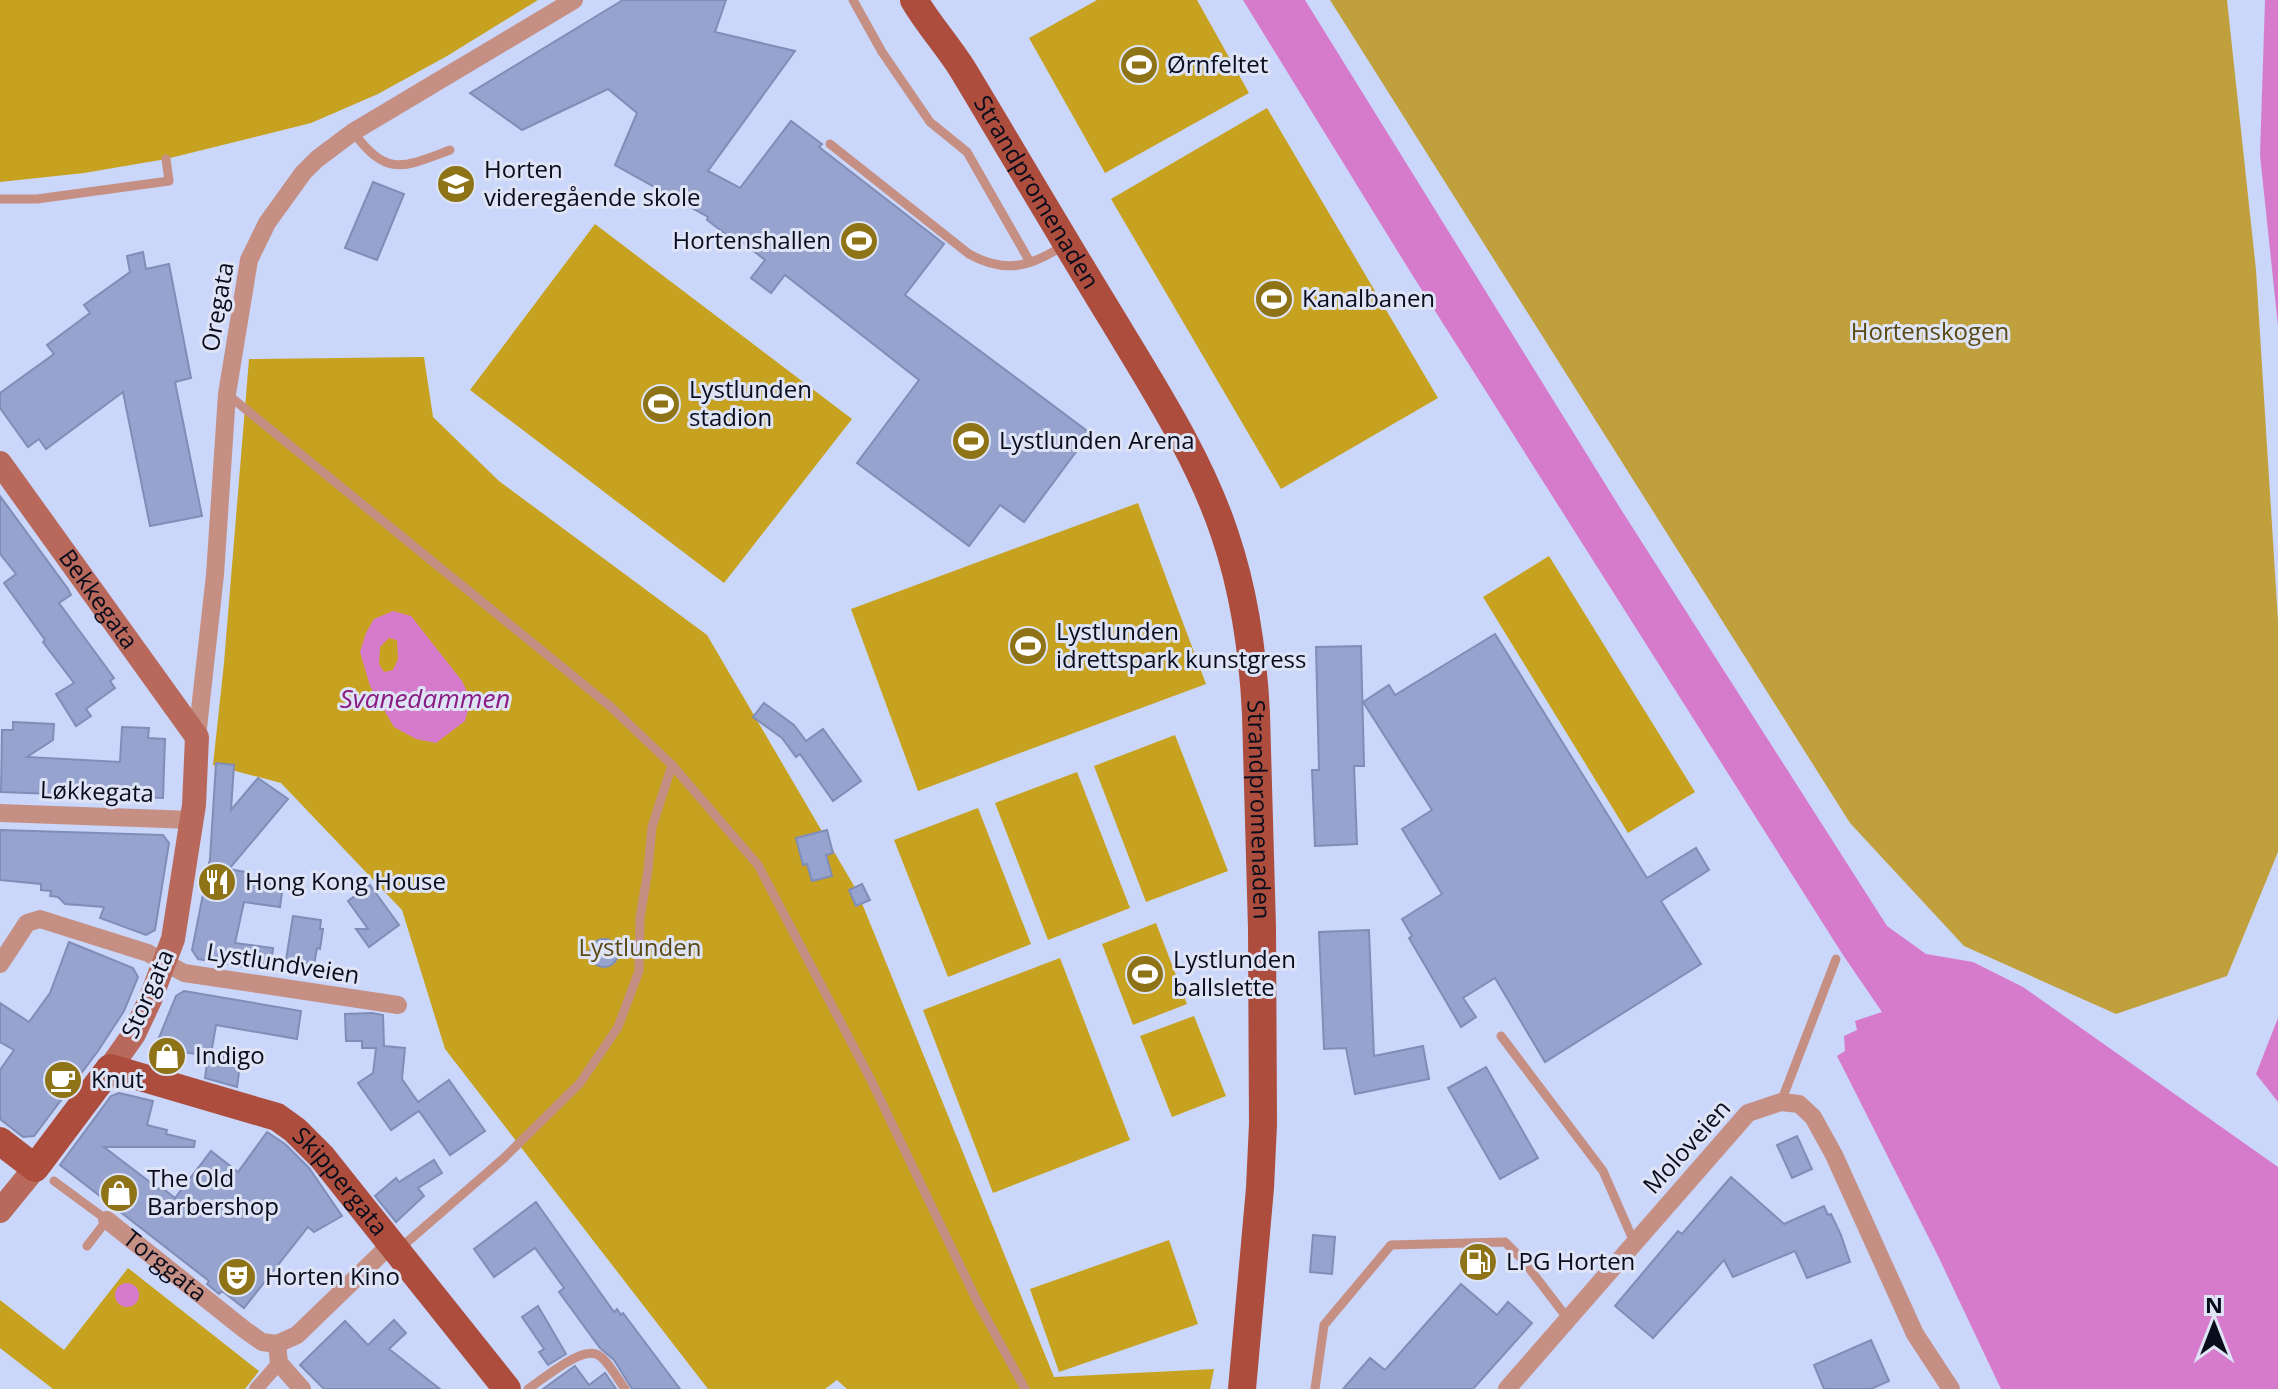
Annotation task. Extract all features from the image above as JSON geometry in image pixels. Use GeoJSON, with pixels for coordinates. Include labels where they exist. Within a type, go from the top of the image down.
{"type":"FeatureCollection","features":[{"type":"Feature","properties":{"kind":"main road","name":"Strandpromenaden"},"geometry":{"type":"LineString","coordinates":[[914,0],[960,65],[1137,360],[1204,482],[1234,562],[1249,626],[1256,714],[1263,1070],[1260,1188],[1242,1389]]}},
{"type":"Feature","properties":{"kind":"main road","name":"Strandpromenaden"},"geometry":{"type":"LineString","coordinates":[[932,0],[960,65]]}},
{"type":"Feature","properties":{"kind":"main road","name":"Bekkegata"},"geometry":{"type":"LineString","coordinates":[[0,463],[197,737]]}},
{"type":"Feature","properties":{"kind":"main road","name":"Storgata"},"geometry":{"type":"LineString","coordinates":[[0,1211],[44,1174],[134,1034],[165,963],[180,901],[192,820],[197,737]]}},
{"type":"Feature","properties":{"kind":"main road","name":"Skippergata"},"geometry":{"type":"LineString","coordinates":[[110,1068],[258,1109],[277,1117],[295,1130],[322,1157],[495,1381]]}},
{"type":"Feature","properties":{"kind":"main road","name":"Torggata"},"geometry":{"type":"LineString","coordinates":[[0,1141],[44,1174]]}},
{"type":"Feature","properties":{"kind":"street","name":"Oregata"},"geometry":{"type":"LineString","coordinates":[[197,737],[215,575],[227,394],[249,260],[267,223],[303,173],[353,132],[574,0]]}},
{"type":"Feature","properties":{"kind":"street","name":"Løkkegata"},"geometry":{"type":"LineString","coordinates":[[0,813],[192,820]]}},
{"type":"Feature","properties":{"kind":"street","name":"Lystlundveien"},"geometry":{"type":"LineString","coordinates":[[0,964],[27,923],[40,919],[148,953],[184,973],[398,1005]]}},
{"type":"Feature","properties":{"kind":"street"},"geometry":{"type":"LineString","coordinates":[[1781,1102],[1799,1104],[1813,1117],[1834,1155],[1915,1334],[1951,1389]]}},
{"type":"Feature","properties":{"kind":"street","name":"Moloveien"},"geometry":{"type":"LineString","coordinates":[[1507,1389],[1748,1113],[1781,1102]]}},
{"type":"Feature","properties":{"kind":"street","name":"Torggata"},"geometry":{"type":"LineString","coordinates":[[107,1220],[278,1354]]}},
{"type":"Feature","properties":{"kind":"street"},"geometry":{"type":"LineString","coordinates":[[256,1389],[278,1354],[394,1248]]}},
{"type":"Feature","properties":{"kind":"street"},"geometry":{"type":"LineString","coordinates":[[278,1354],[302,1389]]}},
{"type":"Feature","properties":{"kind":"lane"},"geometry":{"type":"LineString","coordinates":[[853,0],[882,52],[930,122],[967,152],[1030,262]]}},
{"type":"Feature","properties":{"kind":"lane"},"geometry":{"type":"LineString","coordinates":[[353,132],[371,155],[403,166],[450,150]]}},
{"type":"Feature","properties":{"kind":"lane"},"geometry":{"type":"LineString","coordinates":[[830,144],[969,254],[985,263],[1016,267],[1047,257],[1067,244]]}},
{"type":"Feature","properties":{"kind":"lane"},"geometry":{"type":"LineString","coordinates":[[0,199],[37,199],[169,181],[166,159]]}},
{"type":"Feature","properties":{"kind":"lane"},"geometry":{"type":"LineString","coordinates":[[227,394],[611,707],[672,765],[758,865],[863,1064],[977,1301],[1025,1389]]}},
{"type":"Feature","properties":{"kind":"lane"},"geometry":{"type":"LineString","coordinates":[[394,1248],[504,1158],[580,1083],[618,1027],[639,971],[640,918],[652,827],[672,765]]}},
{"type":"Feature","properties":{"kind":"lane"},"geometry":{"type":"LineString","coordinates":[[1781,1102],[1836,959]]}},
{"type":"Feature","properties":{"kind":"lane"},"geometry":{"type":"LineString","coordinates":[[1501,1036],[1603,1171],[1634,1242]]}},
{"type":"Feature","properties":{"kind":"lane","name":"Torggata"},"geometry":{"type":"LineString","coordinates":[[44,1174],[107,1220]]}},
{"type":"Feature","properties":{"kind":"lane"},"geometry":{"type":"LineString","coordinates":[[87,1246],[107,1220]]}},
{"type":"Feature","properties":{"kind":"lane"},"geometry":{"type":"LineString","coordinates":[[1315,1389],[1324,1325],[1391,1245],[1505,1242],[1568,1319]]}},
{"type":"Feature","properties":{"kind":"lane"},"geometry":{"type":"LineString","coordinates":[[528,1389],[568,1362],[587,1354],[596,1354],[603,1359],[625,1389]]}},
{"type":"Feature","properties":{"kind":"green space"},"geometry":{"type":"Polygon","coordinates":[[[0,0],[538,0],[378,94],[311,123],[166,159],[84,173],[0,182],[0,0]]]}},
{"type":"Feature","properties":{"kind":"green space","name":"Ørnfeltet"},"geometry":{"type":"Polygon","coordinates":[[[1097,0],[1197,0],[1249,93],[1105,173],[1029,38],[1097,0]]]}},
{"type":"Feature","properties":{"kind":"green space","name":"Hortenskogen"},"geometry":{"type":"Polygon","coordinates":[[[1330,0],[2227,0],[2256,270],[2278,621],[2278,852],[2227,976],[2116,1014],[1964,946],[1850,823],[1330,0]]]}},
{"type":"Feature","properties":{"kind":"green space","name":"Kanalbanen"},"geometry":{"type":"Polygon","coordinates":[[[1267,108],[1438,398],[1281,489],[1111,199],[1267,108]]]}},
{"type":"Feature","properties":{"kind":"green space","name":"Lystlunden stadion"},"geometry":{"type":"Polygon","coordinates":[[[595,224],[852,419],[724,583],[470,390],[595,224]]]}},
{"type":"Feature","properties":{"kind":"green space","name":"Lystlunden"},"geometry":{"type":"Polygon","coordinates":[[[424,357],[433,417],[499,481],[707,635],[857,891],[1054,1377],[1214,1369],[1210,1389],[847,1389],[837,1380],[825,1389],[708,1389],[445,1049],[402,910],[281,783],[213,765],[249,359],[424,357]]]}},
{"type":"Feature","properties":{"kind":"green space","name":"Lystlunden idrettspark kunstgress"},"geometry":{"type":"Polygon","coordinates":[[[1138,503],[1206,684],[918,791],[851,609],[1138,503]]]}},
{"type":"Feature","properties":{"kind":"green space"},"geometry":{"type":"Polygon","coordinates":[[[1549,556],[1695,792],[1628,833],[1483,597],[1549,556]]]}},
{"type":"Feature","properties":{"kind":"green space"},"geometry":{"type":"Polygon","coordinates":[[[1175,735],[1228,871],[1146,902],[1094,766],[1175,735]]]}},
{"type":"Feature","properties":{"kind":"green space"},"geometry":{"type":"Polygon","coordinates":[[[1077,772],[1130,908],[1048,940],[995,803],[1077,772]]]}},
{"type":"Feature","properties":{"kind":"green space"},"geometry":{"type":"Polygon","coordinates":[[[978,808],[1031,944],[948,977],[894,840],[978,808]]]}},
{"type":"Feature","properties":{"kind":"green space","name":"Lystlunden ballslette"},"geometry":{"type":"Polygon","coordinates":[[[1156,923],[1187,1004],[1133,1025],[1102,944],[1156,923]]]}},
{"type":"Feature","properties":{"kind":"green space"},"geometry":{"type":"Polygon","coordinates":[[[1060,958],[1130,1140],[993,1193],[923,1010],[1060,958]]]}},
{"type":"Feature","properties":{"kind":"green space"},"geometry":{"type":"Polygon","coordinates":[[[1194,1016],[1226,1096],[1172,1117],[1140,1036],[1194,1016]]]}},
{"type":"Feature","properties":{"kind":"green space"},"geometry":{"type":"Polygon","coordinates":[[[1169,1240],[1198,1324],[1059,1372],[1030,1289],[1169,1240]]]}},
{"type":"Feature","properties":{"kind":"green space"},"geometry":{"type":"Polygon","coordinates":[[[128,1268],[259,1371],[245,1389],[53,1389],[0,1348],[0,1300],[64,1350],[128,1268]]]}},
{"type":"Feature","properties":{"kind":"water"},"geometry":{"type":"Polygon","coordinates":[[[1243,0],[1305,0],[1622,511],[1887,926],[1926,954],[1973,962],[2023,987],[2278,1167],[2278,1389],[2001,1389],[1837,1056],[1845,1051],[1844,1036],[1857,1030],[1855,1021],[1882,1012],[1411,273],[1243,0]]]}},
{"type":"Feature","properties":{"kind":"water"},"geometry":{"type":"Polygon","coordinates":[[[2265,0],[2278,0],[2278,326],[2260,155],[2265,0]]]}},
{"type":"Feature","properties":{"kind":"water","name":"Svanedammen"},"geometry":{"type":"Polygon","coordinates":[[[393,611],[411,616],[462,681],[471,700],[465,721],[436,743],[416,739],[394,727],[370,686],[360,652],[374,619],[393,611]],[[389,638],[380,647],[379,664],[384,672],[393,670],[398,659],[397,640],[389,638]]]}},
{"type":"Feature","properties":{"kind":"water"},"geometry":{"type":"Polygon","coordinates":[[[2278,1018],[2278,1102],[2256,1074],[2278,1018]]]}},
{"type":"Feature","properties":{"kind":"water"},"geometry":{"type":"Polygon","coordinates":[[[127,1283],[138,1290],[139,1295],[132,1306],[127,1307],[116,1300],[115,1295],[122,1284],[127,1283]]]}},
{"type":"Feature","properties":{"kind":"building"},"geometry":{"type":"Polygon","coordinates":[[[623,0],[726,0],[715,32],[795,51],[708,171],[740,188],[791,121],[822,144],[819,147],[944,244],[905,295],[1090,433],[1024,522],[1000,505],[969,546],[857,463],[919,380],[785,275],[771,293],[751,278],[765,260],[707,220],[708,217],[615,165],[637,113],[608,89],[522,130],[470,93],[623,0]]]}},
{"type":"Feature","properties":{"kind":"building"},"geometry":{"type":"Polygon","coordinates":[[[373,182],[404,194],[377,260],[345,248],[373,182]]]}},
{"type":"Feature","properties":{"kind":"building"},"geometry":{"type":"Polygon","coordinates":[[[143,252],[146,269],[169,264],[191,378],[175,382],[202,516],[150,526],[123,392],[46,449],[39,439],[28,447],[0,408],[0,393],[54,354],[47,345],[90,313],[84,305],[130,272],[127,256],[143,252]]]}},
{"type":"Feature","properties":{"kind":"building"},"geometry":{"type":"Polygon","coordinates":[[[0,496],[68,589],[71,595],[59,603],[114,678],[110,681],[115,688],[86,709],[91,716],[76,726],[56,694],[74,683],[4,583],[16,574],[0,554],[0,496]]]}},
{"type":"Feature","properties":{"kind":"building"},"geometry":{"type":"Polygon","coordinates":[[[1495,634],[1647,878],[1696,848],[1709,870],[1661,901],[1701,964],[1545,1062],[1495,978],[1463,998],[1476,1017],[1461,1027],[1409,938],[1412,936],[1402,919],[1442,894],[1402,829],[1432,810],[1363,702],[1389,685],[1395,695],[1495,634]]]}},
{"type":"Feature","properties":{"kind":"building"},"geometry":{"type":"Polygon","coordinates":[[[1361,646],[1364,766],[1354,766],[1357,844],[1315,846],[1312,770],[1319,770],[1316,647],[1361,646]]]}},
{"type":"Feature","properties":{"kind":"building"},"geometry":{"type":"Polygon","coordinates":[[[764,703],[794,725],[806,741],[823,729],[861,781],[833,801],[800,754],[796,757],[782,738],[753,717],[764,703]]]}},
{"type":"Feature","properties":{"kind":"building"},"geometry":{"type":"Polygon","coordinates":[[[13,722],[54,724],[53,740],[27,757],[120,762],[122,727],[149,728],[148,738],[165,739],[163,798],[1,792],[2,730],[13,730],[13,722]]]}},
{"type":"Feature","properties":{"kind":"building"},"geometry":{"type":"Polygon","coordinates":[[[216,763],[234,765],[231,810],[258,778],[288,799],[229,869],[246,872],[245,880],[283,885],[280,907],[244,902],[235,943],[273,948],[270,971],[198,959],[192,950],[210,859],[216,763]]]}},
{"type":"Feature","properties":{"kind":"building"},"geometry":{"type":"Polygon","coordinates":[[[0,830],[163,835],[169,843],[155,930],[146,935],[100,918],[104,907],[65,904],[58,897],[50,896],[51,891],[41,890],[41,884],[0,880],[0,830]]]}},
{"type":"Feature","properties":{"kind":"building"},"geometry":{"type":"Polygon","coordinates":[[[827,830],[833,853],[826,855],[832,876],[812,881],[807,864],[803,865],[796,838],[827,830]]]}},
{"type":"Feature","properties":{"kind":"building"},"geometry":{"type":"Polygon","coordinates":[[[862,884],[870,900],[856,906],[849,890],[862,884]]]}},
{"type":"Feature","properties":{"kind":"building"},"geometry":{"type":"Polygon","coordinates":[[[370,885],[399,925],[369,947],[356,929],[368,929],[348,901],[370,885]]]}},
{"type":"Feature","properties":{"kind":"building"},"geometry":{"type":"Polygon","coordinates":[[[293,916],[321,920],[320,949],[317,948],[314,965],[286,960],[293,916]]]}},
{"type":"Feature","properties":{"kind":"building"},"geometry":{"type":"Polygon","coordinates":[[[1369,930],[1374,1056],[1423,1046],[1429,1079],[1355,1094],[1346,1048],[1324,1049],[1319,932],[1369,930]]]}},
{"type":"Feature","properties":{"kind":"building"},"geometry":{"type":"Polygon","coordinates":[[[604,939],[614,943],[618,953],[614,963],[604,967],[594,963],[590,953],[594,943],[604,939]]]}},
{"type":"Feature","properties":{"kind":"building"},"geometry":{"type":"Polygon","coordinates":[[[69,942],[133,968],[138,977],[124,1011],[98,1051],[34,1136],[23,1137],[0,1119],[0,1070],[14,1050],[0,1042],[0,1003],[29,1022],[50,993],[69,942]]]}},
{"type":"Feature","properties":{"kind":"building"},"geometry":{"type":"Polygon","coordinates":[[[184,991],[301,1011],[297,1039],[216,1025],[211,1054],[241,1058],[237,1087],[205,1078],[208,1056],[183,1052],[175,1069],[149,1062],[176,996],[184,991]]]}},
{"type":"Feature","properties":{"kind":"building"},"geometry":{"type":"Polygon","coordinates":[[[345,1014],[383,1015],[384,1046],[405,1048],[402,1079],[418,1102],[449,1080],[485,1131],[450,1155],[419,1111],[391,1130],[358,1083],[373,1073],[376,1048],[362,1048],[362,1041],[346,1041],[345,1014]]]}},
{"type":"Feature","properties":{"kind":"building"},"geometry":{"type":"Polygon","coordinates":[[[1486,1067],[1538,1158],[1500,1179],[1448,1088],[1486,1067]]]}},
{"type":"Feature","properties":{"kind":"building"},"geometry":{"type":"Polygon","coordinates":[[[119,1093],[153,1101],[147,1125],[167,1130],[166,1134],[195,1141],[194,1147],[104,1147],[175,1198],[211,1151],[238,1172],[267,1132],[285,1144],[309,1168],[342,1216],[314,1232],[308,1227],[244,1308],[222,1291],[219,1294],[207,1284],[209,1281],[60,1165],[111,1096],[119,1093]]]}},
{"type":"Feature","properties":{"kind":"building"},"geometry":{"type":"Polygon","coordinates":[[[1797,1136],[1812,1169],[1792,1178],[1777,1145],[1797,1136]]]}},
{"type":"Feature","properties":{"kind":"building"},"geometry":{"type":"Polygon","coordinates":[[[434,1160],[442,1173],[418,1188],[424,1196],[396,1222],[375,1196],[396,1178],[399,1182],[434,1160]]]}},
{"type":"Feature","properties":{"kind":"building"},"geometry":{"type":"Polygon","coordinates":[[[1731,1177],[1784,1224],[1824,1206],[1841,1235],[1850,1262],[1807,1278],[1795,1251],[1733,1277],[1724,1260],[1653,1338],[1615,1306],[1678,1231],[1682,1234],[1731,1177]]]}},
{"type":"Feature","properties":{"kind":"building"},"geometry":{"type":"Polygon","coordinates":[[[536,1202],[614,1312],[617,1309],[621,1315],[623,1313],[680,1389],[632,1389],[614,1360],[600,1348],[559,1292],[564,1288],[535,1248],[494,1277],[474,1249],[536,1202]]]}},
{"type":"Feature","properties":{"kind":"building"},"geometry":{"type":"Polygon","coordinates":[[[1313,1235],[1335,1237],[1332,1274],[1310,1272],[1313,1235]]]}},
{"type":"Feature","properties":{"kind":"building"},"geometry":{"type":"Polygon","coordinates":[[[1461,1284],[1497,1315],[1508,1302],[1532,1323],[1473,1389],[1343,1389],[1370,1358],[1385,1370],[1461,1284]]]}},
{"type":"Feature","properties":{"kind":"building"},"geometry":{"type":"Polygon","coordinates":[[[538,1306],[566,1354],[548,1365],[539,1352],[544,1349],[522,1317],[538,1306]]]}},
{"type":"Feature","properties":{"kind":"building"},"geometry":{"type":"Polygon","coordinates":[[[394,1320],[406,1333],[389,1349],[440,1389],[324,1389],[300,1365],[345,1321],[368,1345],[394,1320]]]}},
{"type":"Feature","properties":{"kind":"building"},"geometry":{"type":"Polygon","coordinates":[[[1871,1340],[1889,1381],[1871,1389],[1824,1389],[1814,1365],[1871,1340]]]}},
{"type":"Feature","properties":{"kind":"building"},"geometry":{"type":"Polygon","coordinates":[[[575,1366],[589,1385],[605,1373],[616,1389],[543,1389],[575,1366]]]}},
{"type":"Feature","properties":{"kind":"place","name":"Ørnfeltet"},"geometry":{"type":"Point","coordinates":[1139,65]}},
{"type":"Feature","properties":{"kind":"place","name":"Horten videregående skole"},"geometry":{"type":"Point","coordinates":[456,184]}},
{"type":"Feature","properties":{"kind":"place","name":"Hortenshallen"},"geometry":{"type":"Point","coordinates":[859,241]}},
{"type":"Feature","properties":{"kind":"place","name":"Kanalbanen"},"geometry":{"type":"Point","coordinates":[1274,299]}},
{"type":"Feature","properties":{"kind":"place","name":"Lystlunden stadion"},"geometry":{"type":"Point","coordinates":[661,404]}},
{"type":"Feature","properties":{"kind":"place","name":"Lystlunden Arena"},"geometry":{"type":"Point","coordinates":[971,441]}},
{"type":"Feature","properties":{"kind":"place","name":"Lystlunden idrettspark kunstgress"},"geometry":{"type":"Point","coordinates":[1028,646]}},
{"type":"Feature","properties":{"kind":"place","name":"Hong Kong House"},"geometry":{"type":"Point","coordinates":[217,882]}},
{"type":"Feature","properties":{"kind":"place","name":"Lystlunden ballslette"},"geometry":{"type":"Point","coordinates":[1145,974]}},
{"type":"Feature","properties":{"kind":"place","name":"Indigo"},"geometry":{"type":"Point","coordinates":[167,1056]}},
{"type":"Feature","properties":{"kind":"place","name":"Knut"},"geometry":{"type":"Point","coordinates":[63,1080]}},
{"type":"Feature","properties":{"kind":"place","name":"The Old Barbershop"},"geometry":{"type":"Point","coordinates":[119,1193]}},
{"type":"Feature","properties":{"kind":"place","name":"LPG Horten"},"geometry":{"type":"Point","coordinates":[1478,1262]}},
{"type":"Feature","properties":{"kind":"place","name":"Horten Kino"},"geometry":{"type":"Point","coordinates":[237,1277]}}]}
